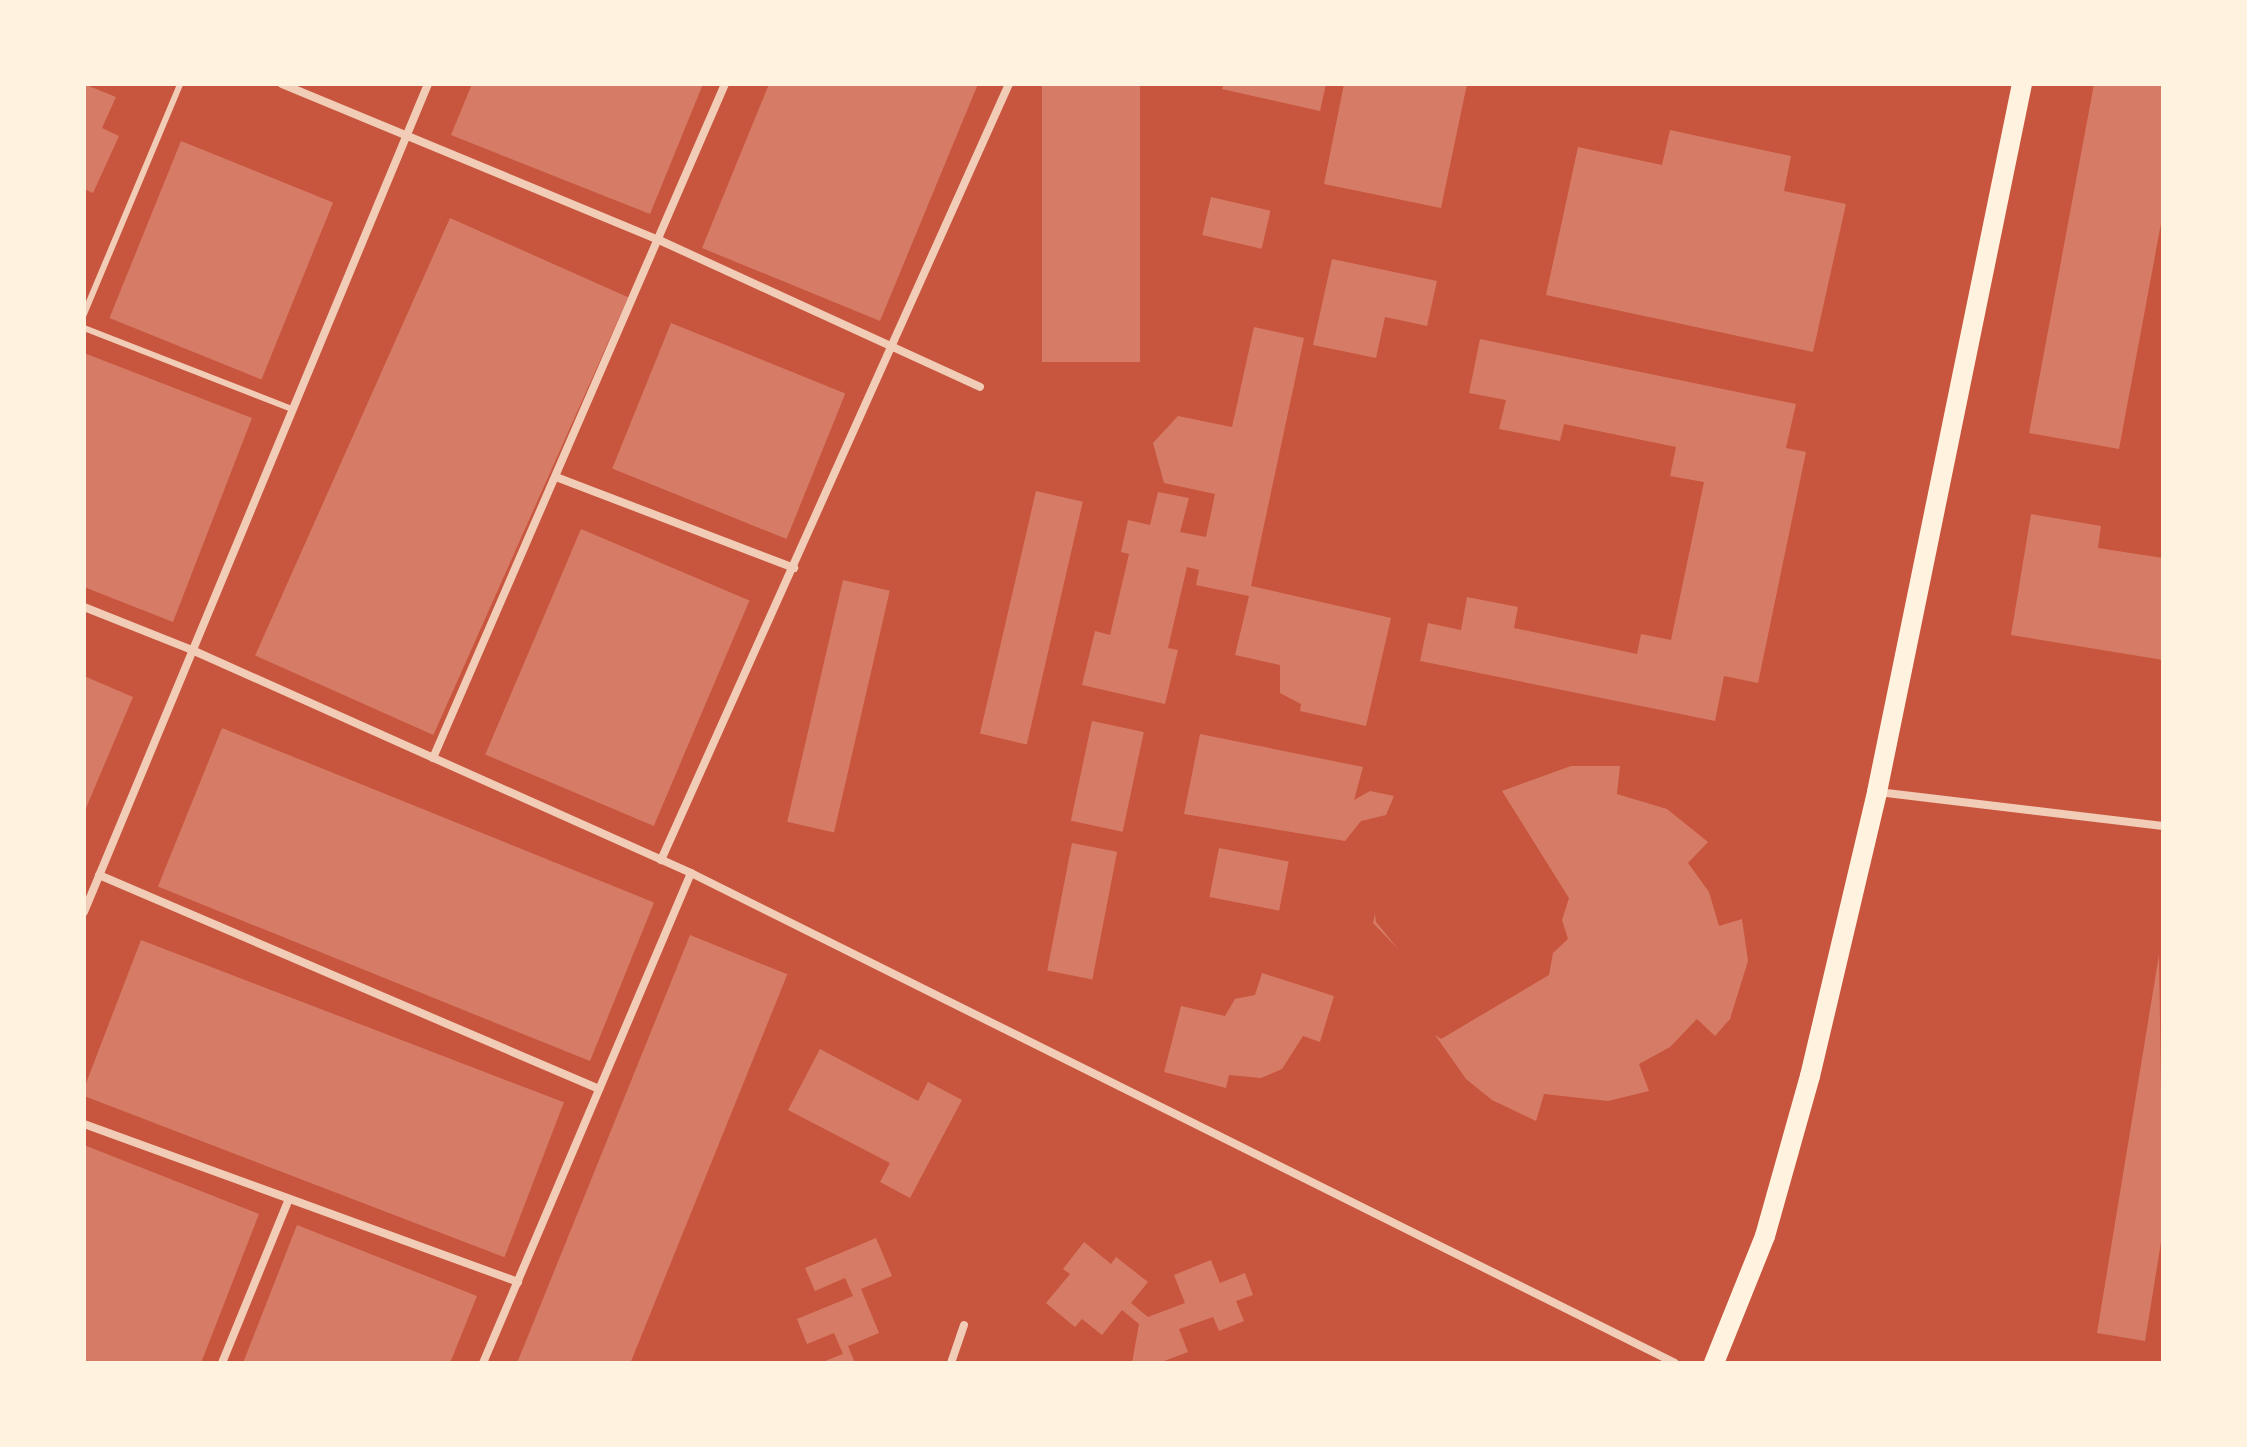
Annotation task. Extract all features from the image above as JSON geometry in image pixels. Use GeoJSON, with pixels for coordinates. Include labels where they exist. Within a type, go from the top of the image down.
{"type":"FeatureCollection","features":[{"type":"Feature","properties":{"kind":"main road"},"geometry":{"type":"LineString","coordinates":[[1714,1363],[1765,1236],[1810,1076],[1877,792],[2022,84]]}},
{"type":"Feature","properties":{"kind":"street"},"geometry":{"type":"LineString","coordinates":[[282,84],[659,240],[980,387]]}},
{"type":"Feature","properties":{"kind":"street"},"geometry":{"type":"LineString","coordinates":[[84,912],[428,84]]}},
{"type":"Feature","properties":{"kind":"street"},"geometry":{"type":"LineString","coordinates":[[433,758],[725,84]]}},
{"type":"Feature","properties":{"kind":"street"},"geometry":{"type":"LineString","coordinates":[[661,860],[895,348],[1009,84]]}},
{"type":"Feature","properties":{"kind":"street"},"geometry":{"type":"LineString","coordinates":[[556,477],[794,568]]}},
{"type":"Feature","properties":{"kind":"street"},"geometry":{"type":"LineString","coordinates":[[84,607],[192,650],[691,873],[1675,1363]]}},
{"type":"Feature","properties":{"kind":"street"},"geometry":{"type":"LineString","coordinates":[[1877,792],[2163,826]]}},
{"type":"Feature","properties":{"kind":"street"},"geometry":{"type":"LineString","coordinates":[[483,1363],[691,873]]}},
{"type":"Feature","properties":{"kind":"street"},"geometry":{"type":"LineString","coordinates":[[99,875],[599,1089]]}},
{"type":"Feature","properties":{"kind":"street"},"geometry":{"type":"LineString","coordinates":[[84,1124],[518,1282]]}},
{"type":"Feature","properties":{"kind":"street"},"geometry":{"type":"LineString","coordinates":[[222,1363],[289,1199]]}},
{"type":"Feature","properties":{"kind":"street"},"geometry":{"type":"LineString","coordinates":[[951,1363],[964,1325]]}},
{"type":"Feature","properties":{"kind":"lane"},"geometry":{"type":"LineString","coordinates":[[84,314],[180,84]]}},
{"type":"Feature","properties":{"kind":"lane"},"geometry":{"type":"LineString","coordinates":[[84,328],[292,409]]}},
{"type":"Feature","properties":{"kind":"building"},"geometry":{"type":"Polygon","coordinates":[[[84,84],[116,97],[102,128],[119,136],[93,193],[84,189],[84,84]]]}},
{"type":"Feature","properties":{"kind":"building"},"geometry":{"type":"Polygon","coordinates":[[[472,84],[703,84],[650,214],[451,135],[472,84]]]}},
{"type":"Feature","properties":{"kind":"building"},"geometry":{"type":"Polygon","coordinates":[[[769,84],[978,84],[880,321],[702,248],[769,84]]]}},
{"type":"Feature","properties":{"kind":"building"},"geometry":{"type":"Polygon","coordinates":[[[1042,84],[1140,84],[1140,362],[1042,362],[1042,84]]]}},
{"type":"Feature","properties":{"kind":"building"},"geometry":{"type":"Polygon","coordinates":[[[1224,84],[1326,84],[1320,111],[1222,89],[1224,84]]]}},
{"type":"Feature","properties":{"kind":"building"},"geometry":{"type":"Polygon","coordinates":[[[1344,84],[1467,84],[1441,208],[1324,184],[1344,84]]]}},
{"type":"Feature","properties":{"kind":"building"},"geometry":{"type":"Polygon","coordinates":[[[2094,84],[2163,84],[2163,213],[2119,449],[2029,433],[2094,84]]]}},
{"type":"Feature","properties":{"kind":"building"},"geometry":{"type":"Polygon","coordinates":[[[1670,130],[1791,156],[1784,191],[1846,204],[1813,352],[1546,295],[1578,147],[1662,165],[1670,130]]]}},
{"type":"Feature","properties":{"kind":"building"},"geometry":{"type":"Polygon","coordinates":[[[181,141],[333,202],[262,380],[109,318],[181,141]]]}},
{"type":"Feature","properties":{"kind":"building"},"geometry":{"type":"Polygon","coordinates":[[[1211,197],[1270,211],[1262,249],[1202,235],[1211,197]]]}},
{"type":"Feature","properties":{"kind":"building"},"geometry":{"type":"Polygon","coordinates":[[[450,218],[628,297],[433,735],[255,656],[450,218]]]}},
{"type":"Feature","properties":{"kind":"building"},"geometry":{"type":"Polygon","coordinates":[[[1332,259],[1437,281],[1427,326],[1385,317],[1376,358],[1313,345],[1332,259]]]}},
{"type":"Feature","properties":{"kind":"building"},"geometry":{"type":"Polygon","coordinates":[[[671,323],[845,393],[786,539],[612,469],[671,323]]]}},
{"type":"Feature","properties":{"kind":"building"},"geometry":{"type":"Polygon","coordinates":[[[1254,327],[1304,338],[1251,586],[1391,618],[1366,726],[1300,711],[1301,704],[1280,693],[1280,665],[1235,655],[1249,596],[1196,585],[1199,570],[1187,567],[1168,648],[1178,650],[1165,704],[1082,685],[1095,631],[1110,635],[1129,554],[1121,552],[1128,520],[1150,525],[1158,492],[1189,498],[1180,532],[1206,537],[1215,494],[1164,483],[1153,443],[1178,416],[1232,427],[1254,327]]]}},
{"type":"Feature","properties":{"kind":"building"},"geometry":{"type":"Polygon","coordinates":[[[1480,339],[1796,404],[1786,448],[1806,452],[1758,683],[1724,676],[1715,721],[1420,661],[1428,623],[1461,630],[1467,597],[1518,607],[1514,628],[1637,654],[1641,634],[1671,640],[1704,482],[1670,476],[1676,447],[1564,424],[1560,441],[1499,429],[1506,400],[1469,393],[1480,339]]]}},
{"type":"Feature","properties":{"kind":"building"},"geometry":{"type":"Polygon","coordinates":[[[84,353],[252,418],[173,622],[84,587],[84,353]]]}},
{"type":"Feature","properties":{"kind":"building"},"geometry":{"type":"Polygon","coordinates":[[[1036,491],[1083,502],[1027,744],[980,734],[1036,491]]]}},
{"type":"Feature","properties":{"kind":"building"},"geometry":{"type":"Polygon","coordinates":[[[2031,514],[2101,526],[2098,548],[2163,558],[2163,660],[2011,635],[2031,514]]]}},
{"type":"Feature","properties":{"kind":"building"},"geometry":{"type":"Polygon","coordinates":[[[581,529],[749,601],[654,826],[485,755],[581,529]]]}},
{"type":"Feature","properties":{"kind":"building"},"geometry":{"type":"Polygon","coordinates":[[[843,580],[890,591],[834,832],[787,822],[843,580]]]}},
{"type":"Feature","properties":{"kind":"building"},"geometry":{"type":"Polygon","coordinates":[[[84,676],[133,697],[86,808],[84,807],[84,676]]]}},
{"type":"Feature","properties":{"kind":"building"},"geometry":{"type":"Polygon","coordinates":[[[1092,721],[1144,732],[1123,832],[1071,821],[1092,721]]]}},
{"type":"Feature","properties":{"kind":"building"},"geometry":{"type":"Polygon","coordinates":[[[222,728],[654,903],[590,1061],[158,887],[222,728]]]}},
{"type":"Feature","properties":{"kind":"building"},"geometry":{"type":"Polygon","coordinates":[[[1200,734],[1363,767],[1354,800],[1370,791],[1394,796],[1386,815],[1361,821],[1345,841],[1184,814],[1200,734]]]}},
{"type":"Feature","properties":{"kind":"building"},"geometry":{"type":"Polygon","coordinates":[[[1571,766],[1620,766],[1617,794],[1667,809],[1708,842],[1688,863],[1709,892],[1719,926],[1742,919],[1748,961],[1730,1019],[1715,1036],[1697,1019],[1670,1047],[1639,1064],[1649,1091],[1608,1101],[1544,1094],[1536,1121],[1492,1100],[1466,1079],[1435,1035],[1441,1039],[1549,975],[1553,953],[1568,939],[1562,920],[1569,898],[1502,791],[1571,766]]]}},
{"type":"Feature","properties":{"kind":"building"},"geometry":{"type":"Polygon","coordinates":[[[1072,843],[1117,852],[1092,979],[1047,971],[1072,843]]]}},
{"type":"Feature","properties":{"kind":"building"},"geometry":{"type":"Polygon","coordinates":[[[1219,848],[1289,862],[1279,911],[1209,897],[1219,848]]]}},
{"type":"Feature","properties":{"kind":"building"},"geometry":{"type":"Polygon","coordinates":[[[1375,914],[1376,922],[1399,950],[1373,923],[1375,914]]]}},
{"type":"Feature","properties":{"kind":"building"},"geometry":{"type":"Polygon","coordinates":[[[690,935],[787,974],[630,1363],[517,1363],[690,935]]]}},
{"type":"Feature","properties":{"kind":"building"},"geometry":{"type":"Polygon","coordinates":[[[141,940],[564,1102],[504,1257],[84,1096],[84,1088],[141,940]]]}},
{"type":"Feature","properties":{"kind":"building"},"geometry":{"type":"Polygon","coordinates":[[[2159,955],[2163,1230],[2145,1341],[2097,1333],[2159,955]]]}},
{"type":"Feature","properties":{"kind":"building"},"geometry":{"type":"Polygon","coordinates":[[[1262,973],[1334,996],[1320,1042],[1303,1036],[1282,1069],[1261,1078],[1229,1075],[1226,1088],[1164,1072],[1181,1006],[1225,1016],[1235,999],[1255,995],[1262,973]]]}},
{"type":"Feature","properties":{"kind":"building"},"geometry":{"type":"Polygon","coordinates":[[[820,1049],[918,1101],[928,1082],[962,1100],[910,1198],[880,1182],[890,1163],[788,1110],[820,1049]]]}},
{"type":"Feature","properties":{"kind":"building"},"geometry":{"type":"Polygon","coordinates":[[[84,1145],[259,1214],[201,1363],[84,1363],[84,1145]]]}},
{"type":"Feature","properties":{"kind":"building"},"geometry":{"type":"Polygon","coordinates":[[[297,1225],[477,1296],[450,1363],[243,1363],[297,1225]]]}},
{"type":"Feature","properties":{"kind":"building"},"geometry":{"type":"Polygon","coordinates":[[[876,1238],[892,1276],[861,1289],[879,1333],[848,1346],[855,1363],[820,1363],[843,1354],[834,1333],[807,1344],[797,1319],[853,1296],[845,1278],[815,1291],[805,1268],[876,1238]]]}},
{"type":"Feature","properties":{"kind":"building"},"geometry":{"type":"Polygon","coordinates":[[[1084,1242],[1111,1264],[1116,1257],[1148,1282],[1131,1303],[1148,1317],[1185,1303],[1174,1275],[1211,1260],[1220,1283],[1245,1273],[1253,1295],[1236,1301],[1244,1321],[1219,1331],[1213,1317],[1179,1329],[1188,1352],[1159,1363],[1132,1363],[1139,1324],[1122,1310],[1102,1335],[1082,1319],[1075,1327],[1046,1303],[1070,1274],[1063,1269],[1084,1242]]]}}]}
